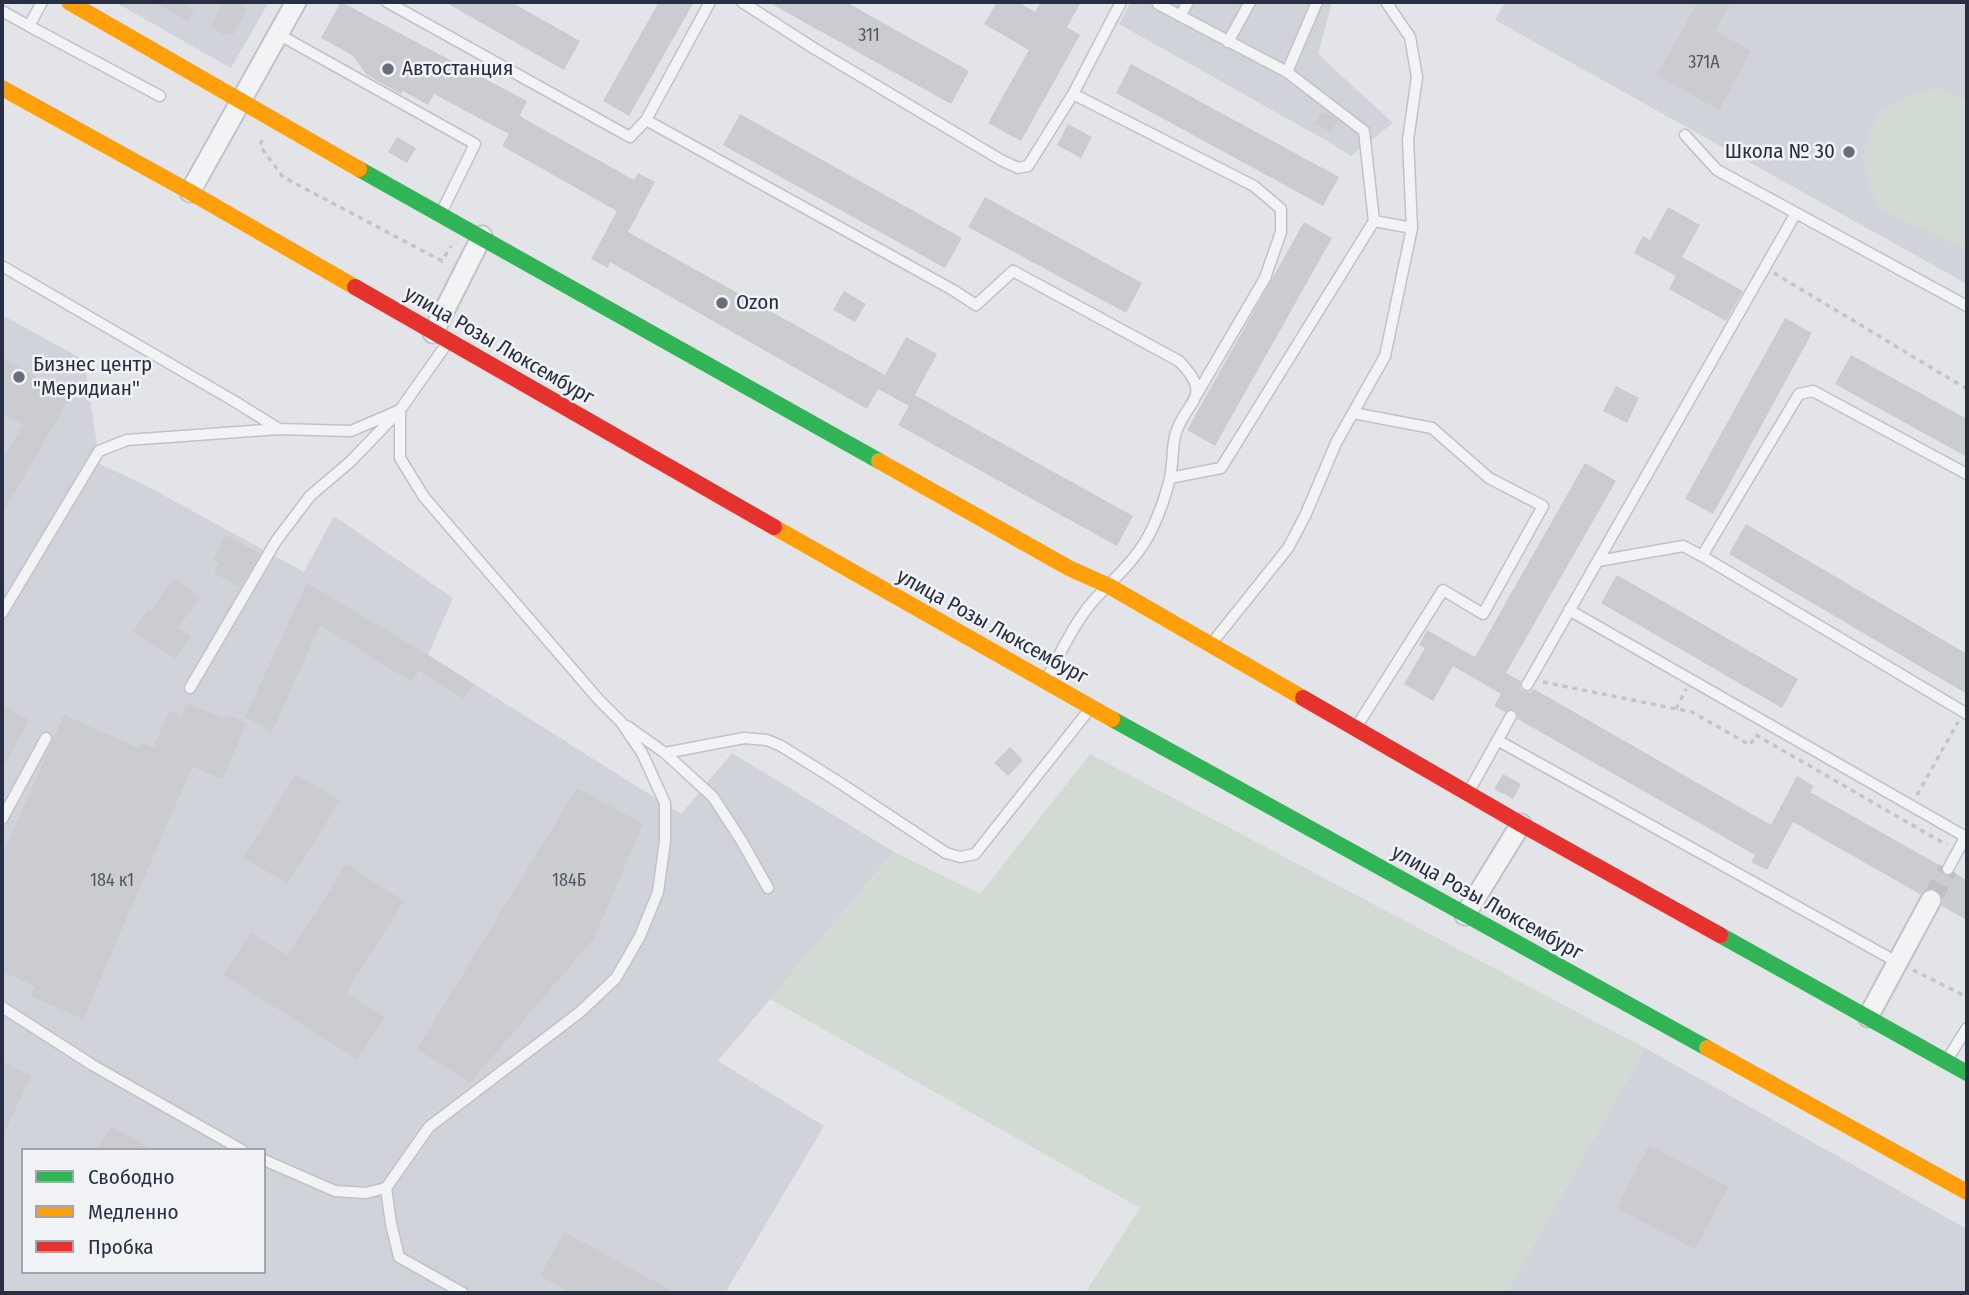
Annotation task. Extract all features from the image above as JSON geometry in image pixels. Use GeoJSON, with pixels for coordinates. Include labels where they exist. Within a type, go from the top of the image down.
{"type":"FeatureCollection","features":[{"type":"Feature","properties":{"kind":"main road"},"geometry":{"type":"LineString","coordinates":[[69,2],[241,102],[1069,568],[1108,586],[1355,730],[1967,1073]]}},
{"type":"Feature","properties":{"kind":"main road","name":"улица Розы Люксембург"},"geometry":{"type":"LineString","coordinates":[[2,88],[190,192],[1045,682],[1967,1192]]}},
{"type":"Feature","properties":{"kind":"street"},"geometry":{"type":"LineString","coordinates":[[190,192],[296,2]]}},
{"type":"Feature","properties":{"kind":"street"},"geometry":{"type":"LineString","coordinates":[[440,337],[482,236]]}},
{"type":"Feature","properties":{"kind":"street"},"geometry":{"type":"LineString","coordinates":[[1465,915],[1521,824]]}},
{"type":"Feature","properties":{"kind":"street"},"geometry":{"type":"LineString","coordinates":[[1868,1017],[1931,900]]}},
{"type":"Feature","properties":{"kind":"lane"},"geometry":{"type":"LineString","coordinates":[[29,26],[43,2]]}},
{"type":"Feature","properties":{"kind":"lane"},"geometry":{"type":"LineString","coordinates":[[387,2],[630,137],[646,120],[710,2]]}},
{"type":"Feature","properties":{"kind":"lane"},"geometry":{"type":"LineString","coordinates":[[742,2],[815,49],[1018,168],[1028,166],[1073,94],[1121,2]]}},
{"type":"Feature","properties":{"kind":"lane"},"geometry":{"type":"LineString","coordinates":[[1180,16],[1188,2]]}},
{"type":"Feature","properties":{"kind":"lane"},"geometry":{"type":"LineString","coordinates":[[1228,42],[1250,2]]}},
{"type":"Feature","properties":{"kind":"lane"},"geometry":{"type":"LineString","coordinates":[[1287,72],[1317,2]]}},
{"type":"Feature","properties":{"kind":"lane"},"geometry":{"type":"LineString","coordinates":[[1211,645],[1288,548],[1305,516],[1336,443],[1385,356],[1412,228],[1408,140],[1417,77],[1410,37],[1386,2]]}},
{"type":"Feature","properties":{"kind":"lane"},"geometry":{"type":"LineString","coordinates":[[1158,4],[1287,72],[1364,131],[1374,221],[1221,468],[1170,478]]}},
{"type":"Feature","properties":{"kind":"lane"},"geometry":{"type":"LineString","coordinates":[[2,11],[160,96]]}},
{"type":"Feature","properties":{"kind":"lane"},"geometry":{"type":"LineString","coordinates":[[278,34],[475,144],[441,213]]}},
{"type":"Feature","properties":{"kind":"lane"},"geometry":{"type":"LineString","coordinates":[[1045,682],[1072,631],[1093,602],[1136,555],[1152,530],[1170,478],[1176,434],[1265,278],[1281,232],[1281,209],[1254,186],[1073,94]]}},
{"type":"Feature","properties":{"kind":"lane"},"geometry":{"type":"LineString","coordinates":[[646,120],[976,305],[1013,271],[1179,360],[1192,374],[1196,383],[1196,396]]}},
{"type":"Feature","properties":{"kind":"lane"},"geometry":{"type":"LineString","coordinates":[[1685,135],[1717,170],[1967,306]]}},
{"type":"Feature","properties":{"kind":"lane"},"geometry":{"type":"LineString","coordinates":[[1528,682],[1796,213]]}},
{"type":"Feature","properties":{"kind":"lane"},"geometry":{"type":"LineString","coordinates":[[1374,221],[1412,228]]}},
{"type":"Feature","properties":{"kind":"lane"},"geometry":{"type":"LineString","coordinates":[[2,266],[279,429]]}},
{"type":"Feature","properties":{"kind":"lane"},"geometry":{"type":"LineString","coordinates":[[190,688],[276,541],[310,496],[351,461],[400,410],[440,337]]}},
{"type":"Feature","properties":{"kind":"lane"},"geometry":{"type":"LineString","coordinates":[[1702,556],[1799,394],[1813,391],[1967,474]]}},
{"type":"Feature","properties":{"kind":"lane"},"geometry":{"type":"LineString","coordinates":[[2,613],[99,451],[127,440],[279,429],[351,430],[400,410]]}},
{"type":"Feature","properties":{"kind":"lane"},"geometry":{"type":"LineString","coordinates":[[400,410],[400,458],[425,497],[599,700],[621,722],[665,753],[713,797],[768,888]]}},
{"type":"Feature","properties":{"kind":"lane"},"geometry":{"type":"LineString","coordinates":[[1353,413],[1432,428],[1489,478],[1544,506],[1483,614],[1443,590],[1355,730]]}},
{"type":"Feature","properties":{"kind":"lane"},"geometry":{"type":"LineString","coordinates":[[1598,561],[1682,546],[1966,713]]}},
{"type":"Feature","properties":{"kind":"lane"},"geometry":{"type":"LineString","coordinates":[[1569,610],[1966,835],[1948,869]]}},
{"type":"Feature","properties":{"kind":"lane"},"geometry":{"type":"LineString","coordinates":[[665,753],[744,738],[767,740],[834,779],[946,853],[960,857],[975,855],[1091,707]]}},
{"type":"Feature","properties":{"kind":"lane"},"geometry":{"type":"LineString","coordinates":[[1467,793],[1511,716]]}},
{"type":"Feature","properties":{"kind":"lane"},"geometry":{"type":"LineString","coordinates":[[266,1161],[335,1191],[366,1193],[386,1188],[429,1127],[579,1013],[616,978],[640,936],[658,892],[665,841],[665,803],[642,753],[621,722]]}},
{"type":"Feature","properties":{"kind":"lane"},"geometry":{"type":"LineString","coordinates":[[2,819],[46,738]]}},
{"type":"Feature","properties":{"kind":"lane"},"geometry":{"type":"LineString","coordinates":[[1497,740],[1897,962]]}},
{"type":"Feature","properties":{"kind":"lane"},"geometry":{"type":"LineString","coordinates":[[2,1007],[94,1066],[238,1148]]}},
{"type":"Feature","properties":{"kind":"lane"},"geometry":{"type":"LineString","coordinates":[[1947,1061],[1967,1028]]}},
{"type":"Feature","properties":{"kind":"lane"},"geometry":{"type":"LineString","coordinates":[[386,1188],[399,1257],[463,1293]]}},
{"type":"Feature","properties":{"kind":"path"},"geometry":{"type":"LineString","coordinates":[[263,138],[260,146],[284,177],[442,261],[451,246]]}},
{"type":"Feature","properties":{"kind":"path"},"geometry":{"type":"LineString","coordinates":[[1765,268],[1967,389]]}},
{"type":"Feature","properties":{"kind":"path"},"geometry":{"type":"LineString","coordinates":[[1676,709],[1691,680]]}},
{"type":"Feature","properties":{"kind":"path"},"geometry":{"type":"LineString","coordinates":[[1528,682],[1692,712],[1750,745],[1756,735],[1958,851]]}},
{"type":"Feature","properties":{"kind":"path"},"geometry":{"type":"LineString","coordinates":[[1911,806],[1966,713]]}},
{"type":"Feature","properties":{"kind":"path"},"geometry":{"type":"LineString","coordinates":[[1897,962],[1967,998]]}},
{"type":"Feature","properties":{"kind":"shaded area"},"geometry":{"type":"Polygon","coordinates":[[[115,2],[269,2],[231,68],[115,2]]]}},
{"type":"Feature","properties":{"kind":"shaded area"},"geometry":{"type":"Polygon","coordinates":[[[1131,2],[1332,2],[1318,54],[1393,123],[1351,156],[1119,24],[1131,2]]]}},
{"type":"Feature","properties":{"kind":"shaded area","name":"Школа № 30"},"geometry":{"type":"Polygon","coordinates":[[[1505,2],[1967,2],[1967,284],[1495,20],[1505,2]]]}},
{"type":"Feature","properties":{"kind":"shaded area"},"geometry":{"type":"Polygon","coordinates":[[[1939,88],[1967,102],[1967,250],[1879,208],[1870,189],[1865,168],[1864,155],[1870,131],[1884,111],[1911,94],[1939,88]]]}},
{"type":"Feature","properties":{"kind":"shaded area"},"geometry":{"type":"Polygon","coordinates":[[[2,315],[84,360],[100,464],[143,484],[304,572],[334,516],[453,598],[428,655],[681,814],[732,753],[894,852],[718,1061],[824,1126],[725,1293],[2,1293],[2,315]]]}},
{"type":"Feature","properties":{"kind":"shaded area"},"geometry":{"type":"Polygon","coordinates":[[[1090,754],[1645,1048],[1506,1293],[1085,1293],[1140,1208],[770,999],[894,852],[980,894],[1090,754]]]}},
{"type":"Feature","properties":{"kind":"shaded area"},"geometry":{"type":"Polygon","coordinates":[[[1645,1048],[1967,1229],[1967,1293],[1506,1293],[1645,1048]]]}},
{"type":"Feature","properties":{"kind":"building"},"geometry":{"type":"Polygon","coordinates":[[[154,2],[181,2],[195,10],[188,21],[154,2]]]}},
{"type":"Feature","properties":{"kind":"building"},"geometry":{"type":"Polygon","coordinates":[[[224,2],[234,2],[247,9],[233,35],[228,32],[226,36],[210,27],[224,2]]]}},
{"type":"Feature","properties":{"kind":"building"},"geometry":{"type":"Polygon","coordinates":[[[341,2],[527,101],[520,115],[523,118],[634,180],[638,173],[655,182],[628,232],[885,375],[906,337],[937,354],[915,395],[1133,516],[1117,546],[898,425],[909,406],[878,389],[867,409],[610,262],[608,268],[591,259],[617,211],[502,146],[509,134],[434,94],[428,105],[367,75],[352,55],[321,38],[341,2]]]}},
{"type":"Feature","properties":{"kind":"building"},"geometry":{"type":"Polygon","coordinates":[[[445,2],[511,2],[580,41],[564,70],[445,2]]]}},
{"type":"Feature","properties":{"kind":"building"},"geometry":{"type":"Polygon","coordinates":[[[659,2],[694,2],[629,116],[603,101],[659,2]]]}},
{"type":"Feature","properties":{"kind":"building"},"geometry":{"type":"Polygon","coordinates":[[[768,2],[846,2],[969,71],[951,104],[768,2]]]}},
{"type":"Feature","properties":{"kind":"building"},"geometry":{"type":"Polygon","coordinates":[[[997,2],[1018,2],[1035,12],[1041,2],[1081,2],[1067,27],[1080,35],[1021,141],[988,123],[1029,50],[984,24],[997,2]]]}},
{"type":"Feature","properties":{"kind":"building"},"geometry":{"type":"Polygon","coordinates":[[[1698,2],[1731,2],[1715,31],[1751,51],[1719,110],[1657,75],[1698,2]]]}},
{"type":"Feature","properties":{"kind":"building"},"geometry":{"type":"Polygon","coordinates":[[[1131,64],[1339,177],[1323,206],[1116,93],[1131,64]]]}},
{"type":"Feature","properties":{"kind":"building"},"geometry":{"type":"Polygon","coordinates":[[[1322,112],[1338,120],[1331,132],[1315,124],[1322,112]]]}},
{"type":"Feature","properties":{"kind":"building"},"geometry":{"type":"Polygon","coordinates":[[[740,114],[962,238],[945,268],[723,145],[740,114]]]}},
{"type":"Feature","properties":{"kind":"building"},"geometry":{"type":"Polygon","coordinates":[[[1068,124],[1092,137],[1081,158],[1057,145],[1068,124]]]}},
{"type":"Feature","properties":{"kind":"building"},"geometry":{"type":"Polygon","coordinates":[[[397,137],[416,148],[407,163],[388,152],[397,137]]]}},
{"type":"Feature","properties":{"kind":"building"},"geometry":{"type":"Polygon","coordinates":[[[985,197],[1142,283],[1126,313],[968,227],[985,197]]]}},
{"type":"Feature","properties":{"kind":"building"},"geometry":{"type":"Polygon","coordinates":[[[1668,207],[1700,225],[1682,257],[1743,291],[1726,321],[1669,289],[1676,276],[1634,253],[1643,236],[1650,240],[1668,207]]]}},
{"type":"Feature","properties":{"kind":"building"},"geometry":{"type":"Polygon","coordinates":[[[1304,222],[1332,238],[1215,446],[1187,430],[1304,222]]]}},
{"type":"Feature","properties":{"kind":"building"},"geometry":{"type":"Polygon","coordinates":[[[844,291],[866,304],[855,322],[833,310],[844,291]]]}},
{"type":"Feature","properties":{"kind":"building"},"geometry":{"type":"Polygon","coordinates":[[[1785,318],[1812,333],[1713,514],[1685,499],[1785,318]]]}},
{"type":"Feature","properties":{"kind":"building"},"geometry":{"type":"Polygon","coordinates":[[[1851,355],[1967,419],[1967,457],[1835,384],[1851,355]]]}},
{"type":"Feature","properties":{"kind":"building"},"geometry":{"type":"Polygon","coordinates":[[[2,357],[70,397],[2,514],[2,460],[23,425],[2,413],[2,357]]]}},
{"type":"Feature","properties":{"kind":"building"},"geometry":{"type":"Polygon","coordinates":[[[1616,386],[1639,398],[1627,423],[1603,411],[1616,386]]]}},
{"type":"Feature","properties":{"kind":"building"},"geometry":{"type":"Polygon","coordinates":[[[1585,463],[1616,481],[1506,673],[1521,681],[1520,688],[1524,692],[1534,689],[1771,825],[1797,776],[1814,786],[1810,792],[1941,866],[1944,875],[1954,873],[1967,880],[1967,920],[1942,906],[1943,899],[1937,890],[1930,888],[1920,894],[1793,822],[1767,870],[1751,862],[1755,855],[1518,719],[1515,710],[1505,712],[1494,706],[1501,694],[1453,666],[1433,701],[1404,684],[1425,648],[1419,645],[1427,630],[1475,657],[1585,463]]]}},
{"type":"Feature","properties":{"kind":"building"},"geometry":{"type":"Polygon","coordinates":[[[1746,524],[1967,654],[1967,694],[1729,554],[1746,524]]]}},
{"type":"Feature","properties":{"kind":"building"},"geometry":{"type":"Polygon","coordinates":[[[226,535],[260,554],[240,587],[214,573],[219,564],[213,559],[226,535]]]}},
{"type":"Feature","properties":{"kind":"building"},"geometry":{"type":"Polygon","coordinates":[[[1617,575],[1798,679],[1782,708],[1601,603],[1617,575]]]}},
{"type":"Feature","properties":{"kind":"building"},"geometry":{"type":"Polygon","coordinates":[[[174,578],[200,597],[178,628],[191,636],[176,659],[133,632],[174,578]]]}},
{"type":"Feature","properties":{"kind":"building"},"geometry":{"type":"Polygon","coordinates":[[[307,583],[474,684],[464,699],[419,670],[412,682],[320,625],[272,732],[245,717],[307,583]]]}},
{"type":"Feature","properties":{"kind":"building"},"geometry":{"type":"Polygon","coordinates":[[[187,703],[224,719],[228,715],[246,723],[223,779],[192,767],[83,1019],[30,996],[35,986],[2,972],[2,857],[64,715],[138,748],[141,743],[153,748],[169,711],[181,716],[187,703]]]}},
{"type":"Feature","properties":{"kind":"building"},"geometry":{"type":"Polygon","coordinates":[[[2,705],[29,720],[2,769],[2,705]]]}},
{"type":"Feature","properties":{"kind":"building"},"geometry":{"type":"Polygon","coordinates":[[[1010,747],[1023,760],[1008,776],[994,763],[1010,747]]]}},
{"type":"Feature","properties":{"kind":"building"},"geometry":{"type":"Polygon","coordinates":[[[296,774],[340,801],[287,884],[244,857],[296,774]]]}},
{"type":"Feature","properties":{"kind":"building"},"geometry":{"type":"Polygon","coordinates":[[[1503,774],[1521,784],[1513,799],[1494,789],[1503,774]]]}},
{"type":"Feature","properties":{"kind":"building"},"geometry":{"type":"Polygon","coordinates":[[[577,788],[643,824],[594,938],[470,1083],[417,1049],[577,788]]]}},
{"type":"Feature","properties":{"kind":"building"},"geometry":{"type":"Polygon","coordinates":[[[346,864],[404,901],[346,993],[384,1017],[357,1059],[224,975],[251,933],[288,956],[346,864]]]}},
{"type":"Feature","properties":{"kind":"building"},"geometry":{"type":"Polygon","coordinates":[[[2,1061],[31,1076],[2,1137],[2,1061]]]}},
{"type":"Feature","properties":{"kind":"building"},"geometry":{"type":"Polygon","coordinates":[[[111,1126],[150,1148],[98,1148],[111,1126]]]}},
{"type":"Feature","properties":{"kind":"building"},"geometry":{"type":"Polygon","coordinates":[[[1649,1145],[1728,1187],[1695,1249],[1617,1208],[1649,1145]]]}},
{"type":"Feature","properties":{"kind":"building"},"geometry":{"type":"Polygon","coordinates":[[[564,1232],[676,1293],[571,1293],[540,1276],[564,1232]]]}},
{"type":"Feature","properties":{"kind":"tunnel"},"geometry":{"type":"LineString","coordinates":[[1931,900],[1948,869]]}},
{"type":"Feature","properties":{"kind":"traffic: fast"},"geometry":{"type":"LineString","coordinates":[[359,169],[879,461]]}},
{"type":"Feature","properties":{"kind":"traffic: fast"},"geometry":{"type":"LineString","coordinates":[[1112,719],[1707,1048]]}},
{"type":"Feature","properties":{"kind":"traffic: fast"},"geometry":{"type":"LineString","coordinates":[[1720,935],[1967,1073]]}},
{"type":"Feature","properties":{"kind":"traffic: slow"},"geometry":{"type":"LineString","coordinates":[[69,2],[359,169]]}},
{"type":"Feature","properties":{"kind":"traffic: slow"},"geometry":{"type":"LineString","coordinates":[[2,88],[355,287]]}},
{"type":"Feature","properties":{"kind":"traffic: slow"},"geometry":{"type":"LineString","coordinates":[[879,461],[1069,568],[1109,586],[1303,698]]}},
{"type":"Feature","properties":{"kind":"traffic: slow"},"geometry":{"type":"LineString","coordinates":[[774,527],[1112,719]]}},
{"type":"Feature","properties":{"kind":"traffic: slow"},"geometry":{"type":"LineString","coordinates":[[1707,1048],[1967,1192]]}},
{"type":"Feature","properties":{"kind":"traffic: jam"},"geometry":{"type":"LineString","coordinates":[[355,287],[774,527]]}},
{"type":"Feature","properties":{"kind":"traffic: jam"},"geometry":{"type":"LineString","coordinates":[[1303,698],[1720,935]]}},
{"type":"Feature","properties":{"kind":"place","name":"Автостанция"},"geometry":{"type":"Point","coordinates":[388,69]}},
{"type":"Feature","properties":{"kind":"place","name":"Школа № 30"},"geometry":{"type":"Point","coordinates":[1849,152]}},
{"type":"Feature","properties":{"kind":"place","name":"Ozon"},"geometry":{"type":"Point","coordinates":[722,303]}},
{"type":"Feature","properties":{"kind":"place","name":"Бизнес центр \"Меридиан\""},"geometry":{"type":"Point","coordinates":[19,377]}}]}
